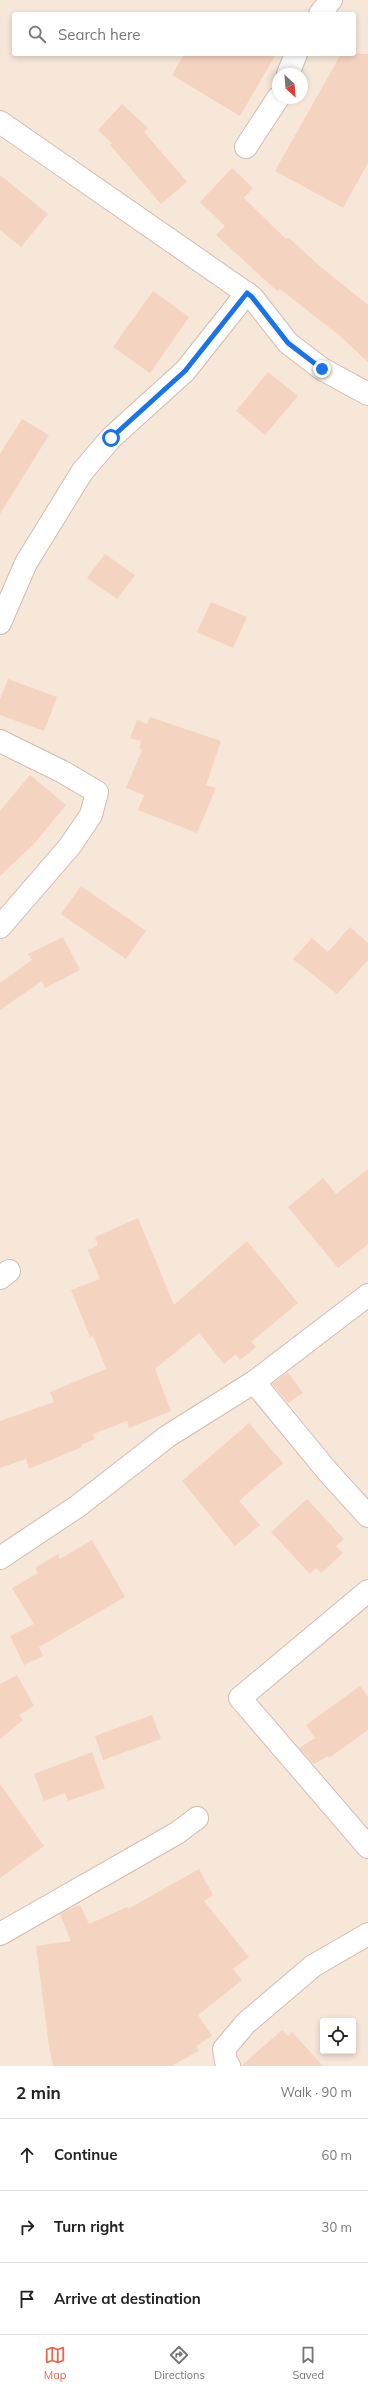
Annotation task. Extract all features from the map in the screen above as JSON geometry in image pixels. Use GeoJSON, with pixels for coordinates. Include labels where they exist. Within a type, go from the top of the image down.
{"type":"FeatureCollection","features":[{"type":"Feature","properties":{"kind":"street"},"geometry":{"type":"LineString","coordinates":[[322,12],[331,0]]}},
{"type":"Feature","properties":{"kind":"street"},"geometry":{"type":"LineString","coordinates":[[290,68],[295,56]]}},
{"type":"Feature","properties":{"kind":"street"},"geometry":{"type":"LineString","coordinates":[[246,147],[274,104]]}},
{"type":"Feature","properties":{"kind":"street"},"geometry":{"type":"LineString","coordinates":[[0,122],[247,293],[252,297],[288,343],[322,369],[368,394]]}},
{"type":"Feature","properties":{"kind":"street"},"geometry":{"type":"LineString","coordinates":[[0,623],[26,563],[82,472],[111,438],[185,371],[247,293]]}},
{"type":"Feature","properties":{"kind":"street"},"geometry":{"type":"LineString","coordinates":[[0,741],[63,772],[97,792],[91,815],[70,846],[0,927]]}},
{"type":"Feature","properties":{"kind":"street"},"geometry":{"type":"LineString","coordinates":[[0,1558],[78,1506],[168,1436],[254,1382],[368,1295]]}},
{"type":"Feature","properties":{"kind":"street"},"geometry":{"type":"LineString","coordinates":[[254,1382],[328,1472],[368,1516]]}},
{"type":"Feature","properties":{"kind":"street"},"geometry":{"type":"LineString","coordinates":[[368,1591],[240,1698],[368,1847]]}},
{"type":"Feature","properties":{"kind":"street"},"geometry":{"type":"LineString","coordinates":[[0,1934],[177,1833],[197,1818]]}},
{"type":"Feature","properties":{"kind":"street"},"geometry":{"type":"LineString","coordinates":[[229,2066],[226,2061],[224,2049],[246,2023],[313,1966],[368,1934]]}},
{"type":"Feature","properties":{"kind":"shaded area"},"geometry":{"type":"Polygon","coordinates":[[[0,0],[368,0],[368,2066],[0,2066],[0,0]]]}},
{"type":"Feature","properties":{"kind":"building"},"geometry":{"type":"Polygon","coordinates":[[[368,54],[368,163],[343,208],[275,171],[340,56],[368,54]]]}},
{"type":"Feature","properties":{"kind":"building"},"geometry":{"type":"Polygon","coordinates":[[[183,56],[275,56],[240,116],[172,75],[183,56]]]}},
{"type":"Feature","properties":{"kind":"building"},"geometry":{"type":"Polygon","coordinates":[[[122,104],[148,128],[144,132],[187,182],[161,204],[110,145],[112,143],[98,130],[122,104]]]}},
{"type":"Feature","properties":{"kind":"building"},"geometry":{"type":"Polygon","coordinates":[[[232,168],[253,188],[244,198],[286,239],[288,237],[322,268],[368,305],[368,362],[340,336],[280,289],[277,291],[216,235],[225,226],[200,202],[232,168]]]}},
{"type":"Feature","properties":{"kind":"building"},"geometry":{"type":"Polygon","coordinates":[[[0,175],[48,214],[21,247],[0,230],[0,175]]]}},
{"type":"Feature","properties":{"kind":"building"},"geometry":{"type":"Polygon","coordinates":[[[153,291],[189,317],[150,373],[113,347],[153,291]]]}},
{"type":"Feature","properties":{"kind":"building"},"geometry":{"type":"Polygon","coordinates":[[[268,372],[298,396],[265,435],[236,411],[268,372]]]}},
{"type":"Feature","properties":{"kind":"building"},"geometry":{"type":"Polygon","coordinates":[[[22,419],[49,435],[0,514],[0,454],[22,419]]]}},
{"type":"Feature","properties":{"kind":"building"},"geometry":{"type":"Polygon","coordinates":[[[105,554],[135,575],[117,599],[87,578],[105,554]]]}},
{"type":"Feature","properties":{"kind":"building"},"geometry":{"type":"Polygon","coordinates":[[[211,602],[247,617],[233,648],[197,632],[211,602]]]}},
{"type":"Feature","properties":{"kind":"building"},"geometry":{"type":"Polygon","coordinates":[[[8,679],[57,697],[44,731],[0,715],[0,699],[8,679]]]}},
{"type":"Feature","properties":{"kind":"building"},"geometry":{"type":"Polygon","coordinates":[[[150,717],[221,741],[206,785],[216,788],[197,833],[138,810],[144,795],[126,788],[142,750],[139,748],[141,741],[130,738],[137,720],[147,724],[150,717]]]}},
{"type":"Feature","properties":{"kind":"building"},"geometry":{"type":"Polygon","coordinates":[[[30,775],[66,805],[34,844],[0,876],[0,811],[30,775]]]}},
{"type":"Feature","properties":{"kind":"building"},"geometry":{"type":"Polygon","coordinates":[[[81,886],[146,931],[126,959],[61,914],[81,886]]]}},
{"type":"Feature","properties":{"kind":"building"},"geometry":{"type":"Polygon","coordinates":[[[350,927],[368,943],[368,960],[337,994],[293,959],[312,938],[328,952],[350,927]]]}},
{"type":"Feature","properties":{"kind":"building"},"geometry":{"type":"Polygon","coordinates":[[[63,937],[80,970],[45,988],[42,981],[0,1010],[0,983],[32,960],[28,954],[63,937]]]}},
{"type":"Feature","properties":{"kind":"building"},"geometry":{"type":"Polygon","coordinates":[[[368,1169],[368,1244],[338,1268],[288,1207],[323,1178],[336,1194],[368,1169]]]}},
{"type":"Feature","properties":{"kind":"building"},"geometry":{"type":"Polygon","coordinates":[[[138,1218],[174,1305],[247,1241],[298,1303],[251,1342],[256,1347],[240,1360],[236,1354],[224,1364],[199,1333],[155,1369],[171,1411],[129,1428],[127,1421],[93,1434],[95,1439],[81,1445],[82,1447],[29,1469],[26,1459],[0,1468],[0,1421],[54,1402],[50,1392],[106,1369],[93,1336],[90,1337],[71,1290],[100,1279],[88,1250],[98,1245],[95,1237],[138,1218]]]}},
{"type":"Feature","properties":{"kind":"building"},"geometry":{"type":"Polygon","coordinates":[[[288,1372],[303,1393],[288,1403],[272,1384],[288,1372]]]}},
{"type":"Feature","properties":{"kind":"building"},"geometry":{"type":"Polygon","coordinates":[[[249,1423],[283,1463],[239,1501],[260,1525],[235,1546],[182,1481],[249,1423]]]}},
{"type":"Feature","properties":{"kind":"building"},"geometry":{"type":"Polygon","coordinates":[[[307,1499],[344,1539],[336,1546],[343,1553],[321,1573],[316,1568],[310,1574],[271,1532],[307,1499]]]}},
{"type":"Feature","properties":{"kind":"building"},"geometry":{"type":"Polygon","coordinates":[[[92,1540],[125,1597],[39,1647],[43,1656],[24,1665],[10,1636],[34,1624],[12,1588],[38,1573],[35,1568],[58,1554],[60,1559],[92,1540]]]}},
{"type":"Feature","properties":{"kind":"building"},"geometry":{"type":"Polygon","coordinates":[[[17,1675],[34,1706],[19,1715],[23,1720],[0,1739],[0,1684],[17,1675]]]}},
{"type":"Feature","properties":{"kind":"building"},"geometry":{"type":"Polygon","coordinates":[[[360,1686],[368,1697],[368,1730],[329,1758],[328,1756],[314,1764],[299,1748],[315,1738],[306,1725],[360,1686]]]}},
{"type":"Feature","properties":{"kind":"building"},"geometry":{"type":"Polygon","coordinates":[[[152,1715],[161,1739],[103,1760],[95,1736],[152,1715]]]}},
{"type":"Feature","properties":{"kind":"building"},"geometry":{"type":"Polygon","coordinates":[[[92,1752],[105,1788],[68,1801],[65,1793],[44,1801],[34,1774],[92,1752]]]}},
{"type":"Feature","properties":{"kind":"building"},"geometry":{"type":"Polygon","coordinates":[[[0,1784],[44,1846],[0,1878],[0,1784]]]}},
{"type":"Feature","properties":{"kind":"building"},"geometry":{"type":"Polygon","coordinates":[[[199,1869],[213,1895],[204,1901],[249,1957],[233,1969],[242,1980],[198,2015],[212,2036],[196,2046],[199,2051],[171,2066],[53,2066],[36,1946],[71,1941],[60,1914],[67,1910],[80,1905],[89,1924],[127,1907],[128,1909],[199,1869]]]}},
{"type":"Feature","properties":{"kind":"building"},"geometry":{"type":"Polygon","coordinates":[[[282,2030],[288,2036],[292,2032],[323,2066],[241,2066],[282,2030]]]}},
{"type":"Feature","properties":{"kind":"route"},"geometry":{"type":"LineString","coordinates":[[111,438],[185,371],[247,293],[252,297],[288,343],[322,369]]}}]}
